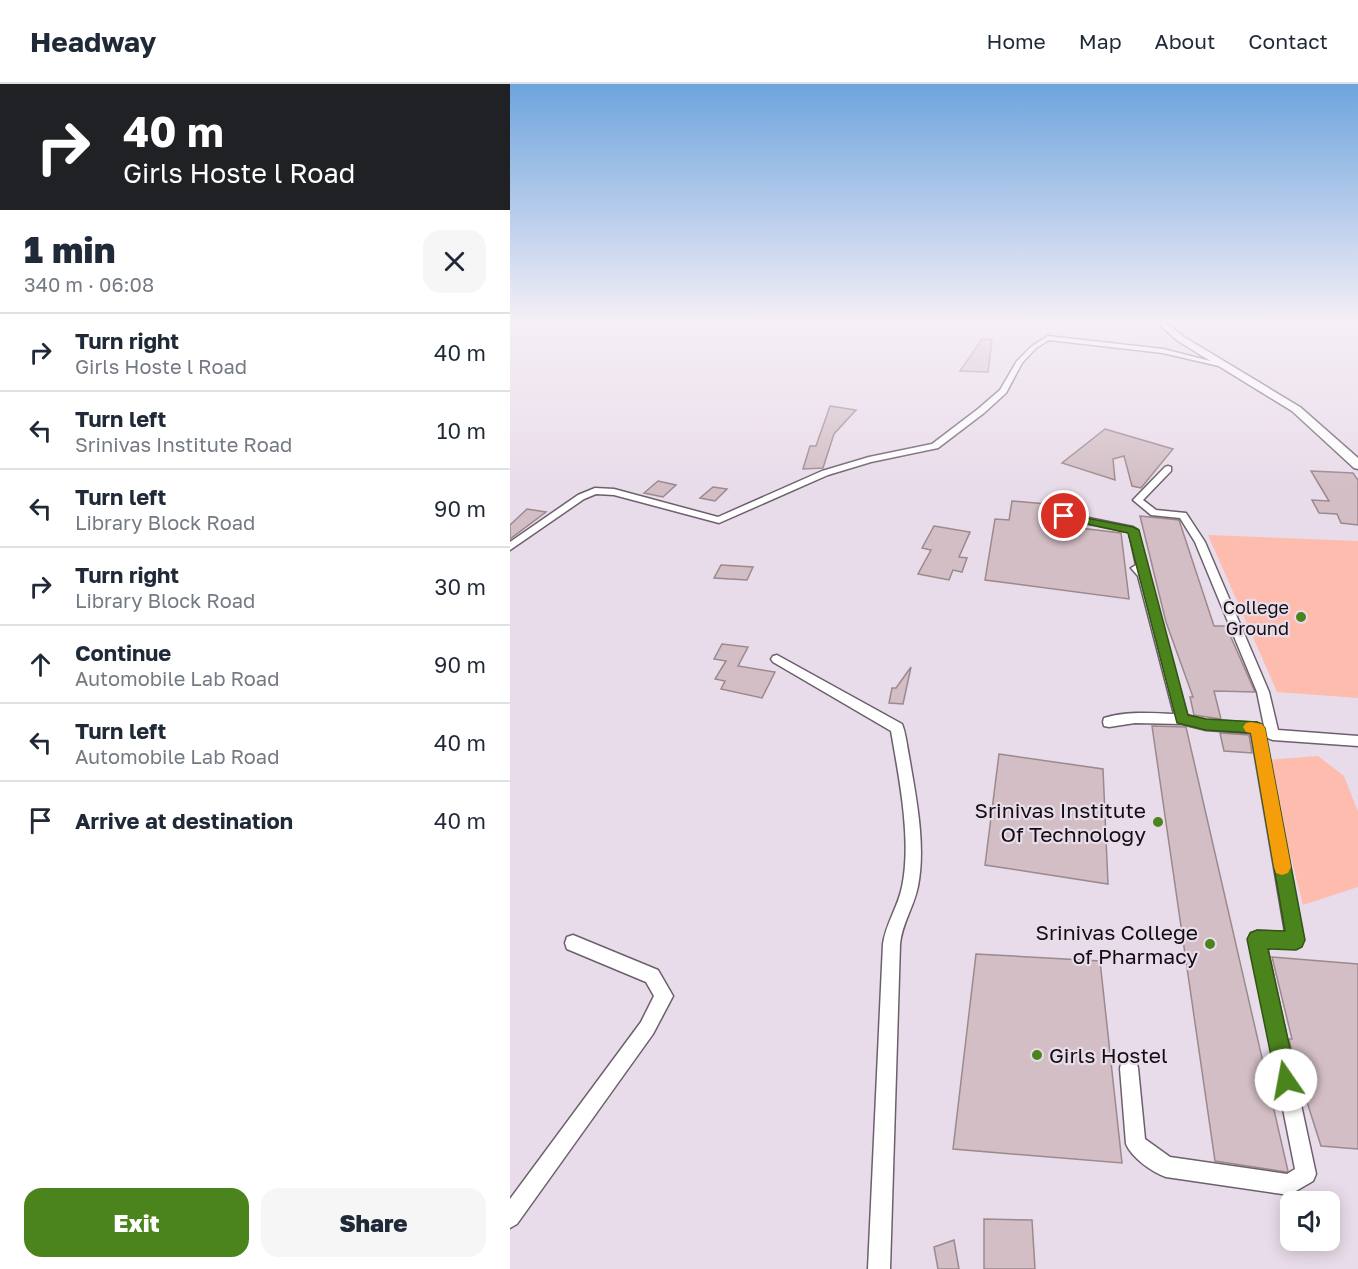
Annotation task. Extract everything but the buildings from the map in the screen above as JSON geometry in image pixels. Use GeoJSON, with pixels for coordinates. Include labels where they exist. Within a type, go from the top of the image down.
{"type":"FeatureCollection","features":[{"type":"Feature","properties":{"kind":"main road"},"geometry":{"type":"LineString","coordinates":[[1238,374],[1296,409],[1358,465]]}},
{"type":"Feature","properties":{"kind":"street"},"geometry":{"type":"LineString","coordinates":[[510,547],[581,497],[594,491],[614,492],[719,520],[825,473],[869,460],[935,446],[1003,391],[1012,374]]}},
{"type":"Feature","properties":{"kind":"street"},"geometry":{"type":"LineString","coordinates":[[1168,468],[1138,500],[1154,513],[1183,515],[1200,542],[1263,692],[1273,735]]}},
{"type":"Feature","properties":{"kind":"street"},"geometry":{"type":"LineString","coordinates":[[1064,516],[1133,530],[1139,571],[1182,719]]}},
{"type":"Feature","properties":{"kind":"street"},"geometry":{"type":"LineString","coordinates":[[777,659],[897,728],[901,749],[912,841],[911,882],[894,928],[891,957],[879,1269]]}},
{"type":"Feature","properties":{"kind":"street"},"geometry":{"type":"LineString","coordinates":[[1109,722],[1135,718],[1182,719],[1206,725],[1257,728],[1273,735],[1358,741]]}},
{"type":"Feature","properties":{"kind":"street"},"geometry":{"type":"LineString","coordinates":[[1129,1068],[1136,1144],[1166,1167],[1289,1185],[1306,1174],[1257,939],[1296,940],[1257,728]]}},
{"type":"Feature","properties":{"kind":"street"},"geometry":{"type":"LineString","coordinates":[[510,1217],[647,1029],[664,996],[652,976],[573,943]]}},
{"type":"Feature","properties":{"kind":"shaded area","name":"College Ground"},"geometry":{"type":"Polygon","coordinates":[[[1208,535],[1358,541],[1358,698],[1277,692],[1208,535]]]}},
{"type":"Feature","properties":{"kind":"shaded area"},"geometry":{"type":"Polygon","coordinates":[[[1318,756],[1344,776],[1358,812],[1358,887],[1303,905],[1266,760],[1318,756]]]}},
{"type":"Feature","properties":{"kind":"slow traffic"},"geometry":{"type":"LineString","coordinates":[[1251,727],[1257,728],[1282,867]]}},
{"type":"Feature","properties":{"kind":"place","name":"College Ground"},"geometry":{"type":"Point","coordinates":[1301,617]}},
{"type":"Feature","properties":{"kind":"place","name":"Srinivas Institute Of Technology"},"geometry":{"type":"Point","coordinates":[1158,822]}},
{"type":"Feature","properties":{"kind":"place","name":"Srinivas College of Pharmacy"},"geometry":{"type":"Point","coordinates":[1210,944]}},
{"type":"Feature","properties":{"kind":"place","name":"Girls Hostel"},"geometry":{"type":"Point","coordinates":[1037,1055]}},
{"type":"Feature","properties":{"kind":"route"},"geometry":{"type":"LineString","coordinates":[[1064,516],[1133,530],[1182,719],[1206,725],[1257,728],[1296,940],[1257,939],[1286,1080]]}}]}
